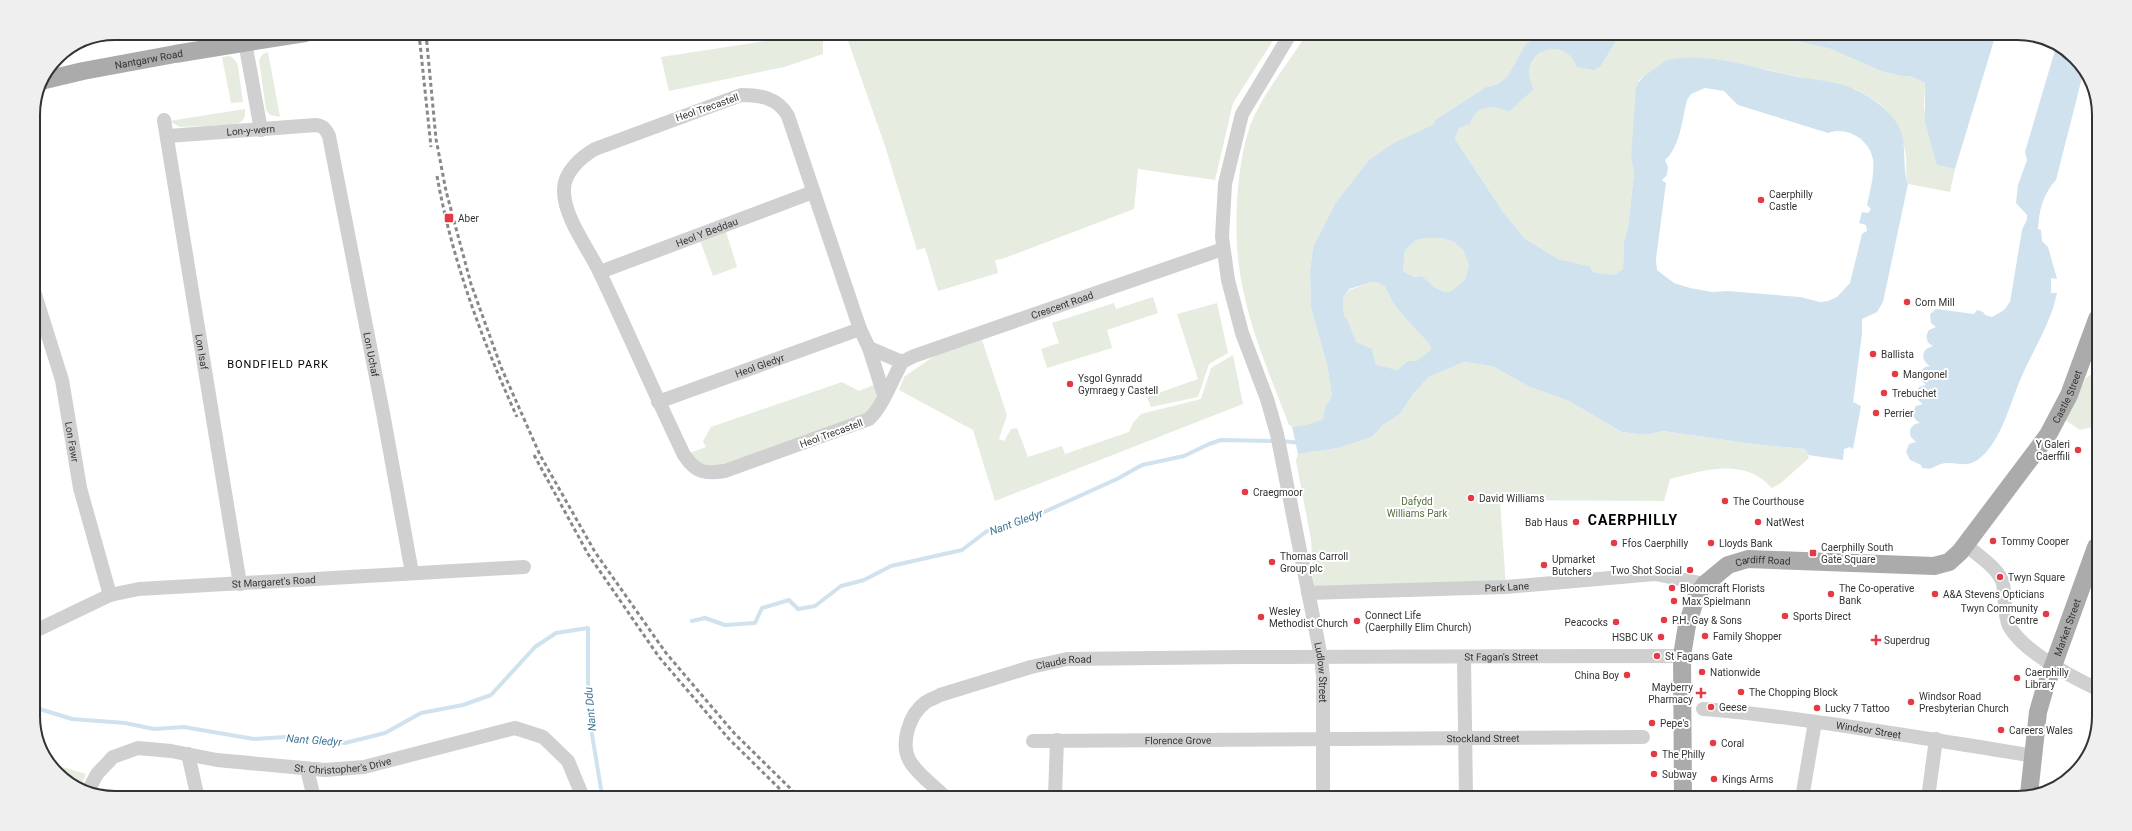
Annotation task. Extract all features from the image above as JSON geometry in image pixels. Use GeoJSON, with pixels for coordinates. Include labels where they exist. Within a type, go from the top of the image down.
{"type":"FeatureCollection","features":[{"type":"Feature","properties":{"kind":"main road","name":"Nantgarw Road"},"geometry":{"type":"LineString","coordinates":[[50,79],[83,71],[258,40]]}},
{"type":"Feature","properties":{"kind":"main road","name":"Castle Street"},"geometry":{"type":"LineString","coordinates":[[1966,545],[2043,441],[2060,413],[2074,383],[2092,333]]}},
{"type":"Feature","properties":{"kind":"main road"},"geometry":{"type":"LineString","coordinates":[[2074,383],[2086,370],[2092,368]]}},
{"type":"Feature","properties":{"kind":"main road","name":"Cardiff Road"},"geometry":{"type":"LineString","coordinates":[[1683,791],[1682,656],[1687,625],[1695,600],[1705,584],[1728,565],[1741,560],[1769,559],[1934,566],[1949,562],[1966,545]]}},
{"type":"Feature","properties":{"kind":"main road","name":"Market Street"},"geometry":{"type":"LineString","coordinates":[[2030,790],[2038,712],[2092,558]]}},
{"type":"Feature","properties":{"kind":"street"},"geometry":{"type":"LineString","coordinates":[[1223,249],[1225,184],[1237,128],[1242,114],[1256,87],[1286,40]]}},
{"type":"Feature","properties":{"kind":"street"},"geometry":{"type":"LineString","coordinates":[[244,42],[261,130]]}},
{"type":"Feature","properties":{"kind":"street","name":"Heol Trecastell"},"geometry":{"type":"LineString","coordinates":[[884,395],[869,348],[860,329],[788,116],[782,106],[770,99],[756,95],[741,95],[660,123],[595,149],[583,156],[569,173],[563,188],[564,202],[600,272],[658,402],[692,466],[701,471],[712,473],[725,471],[869,419],[880,409],[884,395],[902,362]]}},
{"type":"Feature","properties":{"kind":"street","name":"Lon Isaf"},"geometry":{"type":"LineString","coordinates":[[164,120],[168,136],[240,584]]}},
{"type":"Feature","properties":{"kind":"street","name":"Lon-y-wern"},"geometry":{"type":"LineString","coordinates":[[168,136],[316,125],[322,126],[329,136]]}},
{"type":"Feature","properties":{"kind":"street","name":"Lon Uchaf"},"geometry":{"type":"LineString","coordinates":[[329,136],[382,406],[412,573]]}},
{"type":"Feature","properties":{"kind":"street","name":"Heol Y Beddau"},"geometry":{"type":"LineString","coordinates":[[600,272],[813,192]]}},
{"type":"Feature","properties":{"kind":"street","name":"Crescent Road"},"geometry":{"type":"LineString","coordinates":[[902,362],[914,356],[1223,249]]}},
{"type":"Feature","properties":{"kind":"street","name":"Ludlow Street"},"geometry":{"type":"LineString","coordinates":[[1223,249],[1230,287],[1242,333],[1267,399],[1277,434],[1321,657],[1323,791]]}},
{"type":"Feature","properties":{"kind":"street","name":"Lon Fawr"},"geometry":{"type":"LineString","coordinates":[[40,310],[62,380],[80,488],[110,595]]}},
{"type":"Feature","properties":{"kind":"street","name":"Heol Gledyr"},"geometry":{"type":"LineString","coordinates":[[658,402],[860,329]]}},
{"type":"Feature","properties":{"kind":"street"},"geometry":{"type":"LineString","coordinates":[[869,348],[902,362]]}},
{"type":"Feature","properties":{"kind":"street"},"geometry":{"type":"LineString","coordinates":[[1966,545],[1993,569],[2002,580],[2005,612],[2008,625],[2014,634],[2054,665],[2092,686]]}},
{"type":"Feature","properties":{"kind":"street","name":"St Margaret's Road"},"geometry":{"type":"LineString","coordinates":[[40,629],[110,595],[139,589],[524,567]]}},
{"type":"Feature","properties":{"kind":"street","name":"Park Lane"},"geometry":{"type":"LineString","coordinates":[[1308,593],[1506,587],[1655,574],[1705,584]]}},
{"type":"Feature","properties":{"kind":"street","name":"St Fagan's Street"},"geometry":{"type":"LineString","coordinates":[[1321,657],[1682,656]]}},
{"type":"Feature","properties":{"kind":"street","name":"Claude Road"},"geometry":{"type":"LineString","coordinates":[[939,791],[910,762],[906,740],[908,728],[915,714],[926,703],[940,695],[1031,667],[1067,660],[1321,657]]}},
{"type":"Feature","properties":{"kind":"street"},"geometry":{"type":"LineString","coordinates":[[1464,657],[1466,791]]}},
{"type":"Feature","properties":{"kind":"street","name":"Windsor Street"},"geometry":{"type":"LineString","coordinates":[[1703,709],[1737,711],[1936,739],[2034,756]]}},
{"type":"Feature","properties":{"kind":"street"},"geometry":{"type":"LineString","coordinates":[[1803,791],[1815,722]]}},
{"type":"Feature","properties":{"kind":"street","name":"St. Christopher's Drive"},"geometry":{"type":"LineString","coordinates":[[90,787],[97,774],[113,757],[138,748],[188,754],[217,760],[307,769],[324,770],[364,768],[515,728],[543,737],[568,761],[581,791]]}},
{"type":"Feature","properties":{"kind":"street","name":"Stockland Street"},"geometry":{"type":"LineString","coordinates":[[1322,739],[1466,737],[1644,738]]}},
{"type":"Feature","properties":{"kind":"street","name":"Florence Grove"},"geometry":{"type":"LineString","coordinates":[[1033,741],[1242,741],[1322,739]]}},
{"type":"Feature","properties":{"kind":"street"},"geometry":{"type":"LineString","coordinates":[[1929,791],[1936,739]]}},
{"type":"Feature","properties":{"kind":"street"},"geometry":{"type":"LineString","coordinates":[[1055,791],[1057,740]]}},
{"type":"Feature","properties":{"kind":"street"},"geometry":{"type":"LineString","coordinates":[[188,754],[196,791]]}},
{"type":"Feature","properties":{"kind":"street"},"geometry":{"type":"LineString","coordinates":[[307,769],[311,791]]}},
{"type":"Feature","properties":{"kind":"green space"},"geometry":{"type":"Polygon","coordinates":[[[772,40],[823,40],[823,54],[784,67],[669,91],[661,57],[772,40]]]}},
{"type":"Feature","properties":{"kind":"green space"},"geometry":{"type":"Polygon","coordinates":[[[848,40],[1273,40],[1233,103],[1215,180],[1138,169],[1134,209],[1002,259],[995,260],[998,273],[938,291],[925,248],[917,250],[885,146],[848,40]]]}},
{"type":"Feature","properties":{"kind":"green space"},"geometry":{"type":"Polygon","coordinates":[[[1302,40],[1533,40],[1526,45],[1507,77],[1498,84],[1486,87],[1435,120],[1433,125],[1369,160],[1336,202],[1313,247],[1310,271],[1311,308],[1327,365],[1332,396],[1325,407],[1323,419],[1306,426],[1293,427],[1289,425],[1260,350],[1248,312],[1239,264],[1236,218],[1240,172],[1250,126],[1268,90],[1302,40]]]}},
{"type":"Feature","properties":{"kind":"green space"},"geometry":{"type":"Polygon","coordinates":[[[1617,40],[1793,40],[1831,49],[1881,71],[1901,76],[1913,77],[1925,83],[1924,108],[1937,165],[1955,169],[1950,192],[1908,184],[1905,151],[1902,139],[1894,121],[1881,105],[1855,89],[1750,66],[1666,60],[1658,69],[1639,80],[1631,157],[1634,173],[1628,227],[1624,242],[1623,269],[1614,275],[1593,272],[1589,266],[1558,259],[1524,238],[1503,212],[1455,139],[1459,128],[1469,124],[1472,117],[1476,113],[1491,107],[1509,112],[1534,89],[1530,77],[1531,67],[1535,58],[1541,52],[1550,49],[1559,49],[1567,53],[1575,62],[1601,66],[1617,40]]]}},
{"type":"Feature","properties":{"kind":"green space"},"geometry":{"type":"Polygon","coordinates":[[[268,52],[280,117],[270,115],[266,110],[259,60],[263,54],[268,52]]]}},
{"type":"Feature","properties":{"kind":"green space"},"geometry":{"type":"Polygon","coordinates":[[[230,56],[236,61],[238,66],[243,102],[231,103],[222,57],[230,56]]]}},
{"type":"Feature","properties":{"kind":"green space"},"geometry":{"type":"Polygon","coordinates":[[[245,109],[243,119],[235,125],[180,127],[169,121],[245,109]]]}},
{"type":"Feature","properties":{"kind":"green space"},"geometry":{"type":"Polygon","coordinates":[[[724,225],[737,267],[713,276],[698,235],[724,225]]]}},
{"type":"Feature","properties":{"kind":"green space"},"geometry":{"type":"Polygon","coordinates":[[[1442,238],[1454,242],[1463,250],[1469,265],[1465,280],[1451,291],[1444,292],[1434,287],[1422,276],[1414,277],[1403,271],[1405,250],[1416,240],[1442,238]]]}},
{"type":"Feature","properties":{"kind":"green space"},"geometry":{"type":"Polygon","coordinates":[[[1372,282],[1379,283],[1385,287],[1392,301],[1401,313],[1430,345],[1431,350],[1417,362],[1408,361],[1397,370],[1376,366],[1372,349],[1356,342],[1349,323],[1344,315],[1343,298],[1349,290],[1372,282]]]}},
{"type":"Feature","properties":{"kind":"green space"},"geometry":{"type":"Polygon","coordinates":[[[1153,297],[1158,313],[1107,330],[1112,348],[1047,368],[1041,349],[1059,343],[1052,323],[1114,303],[1116,309],[1153,297]]]}},
{"type":"Feature","properties":{"kind":"green space"},"geometry":{"type":"Polygon","coordinates":[[[1217,303],[1228,353],[1209,364],[1198,397],[1151,407],[1147,397],[1198,379],[1177,314],[1217,303]]]}},
{"type":"Feature","properties":{"kind":"green space"},"geometry":{"type":"Polygon","coordinates":[[[982,340],[1007,415],[999,439],[1004,441],[1011,429],[1017,428],[1028,457],[1062,446],[1065,454],[1129,432],[1133,423],[1141,414],[1201,399],[1211,368],[1233,355],[1243,404],[995,501],[973,430],[899,390],[904,377],[934,356],[982,340]]]}},
{"type":"Feature","properties":{"kind":"green space","name":"Dafydd Williams Park"},"geometry":{"type":"Polygon","coordinates":[[[1464,362],[1492,366],[1530,387],[1569,401],[1622,432],[1646,435],[1663,431],[1760,445],[1805,449],[1809,458],[1781,483],[1772,488],[1761,478],[1749,472],[1724,468],[1697,472],[1670,479],[1664,501],[1500,500],[1506,587],[1314,595],[1311,539],[1296,461],[1298,454],[1338,448],[1372,437],[1383,425],[1400,414],[1413,394],[1429,377],[1464,362]]]}},
{"type":"Feature","properties":{"kind":"green space"},"geometry":{"type":"Polygon","coordinates":[[[2092,374],[2092,427],[2080,430],[2065,420],[2086,378],[2092,374]]]}},
{"type":"Feature","properties":{"kind":"green space"},"geometry":{"type":"Polygon","coordinates":[[[842,382],[859,391],[881,382],[880,409],[712,473],[684,455],[706,447],[703,441],[711,427],[842,382]]]}},
{"type":"Feature","properties":{"kind":"green space"},"geometry":{"type":"Polygon","coordinates":[[[63,767],[86,774],[82,783],[73,778],[64,770],[63,767]]]}},
{"type":"Feature","properties":{"kind":"water"},"geometry":{"type":"Polygon","coordinates":[[[1532,40],[1617,40],[1601,66],[1594,70],[1577,67],[1570,56],[1562,51],[1552,49],[1543,51],[1536,57],[1531,65],[1530,76],[1534,89],[1509,112],[1491,107],[1476,113],[1470,124],[1459,128],[1455,139],[1503,212],[1524,238],[1558,259],[1589,266],[1593,272],[1614,275],[1623,269],[1624,242],[1628,227],[1634,173],[1631,157],[1636,87],[1641,79],[1666,60],[1682,58],[1714,59],[1842,85],[1867,96],[1892,117],[1900,129],[1904,145],[1905,169],[1908,184],[1883,302],[1877,312],[1862,319],[1862,334],[1853,402],[1861,406],[1853,449],[1850,447],[1844,449],[1843,460],[1808,455],[1805,449],[1760,445],[1663,431],[1646,435],[1622,432],[1569,401],[1530,387],[1492,366],[1464,362],[1429,377],[1413,394],[1400,414],[1383,425],[1372,437],[1338,448],[1298,454],[1292,427],[1307,425],[1323,419],[1325,407],[1332,396],[1327,365],[1311,308],[1310,271],[1313,247],[1336,202],[1369,160],[1394,143],[1433,125],[1435,120],[1486,87],[1498,84],[1507,77],[1526,44],[1532,40]],[[1705,88],[1691,94],[1687,100],[1677,141],[1670,155],[1665,160],[1668,167],[1667,175],[1662,180],[1666,183],[1656,259],[1657,270],[1674,283],[1712,292],[1727,291],[1800,297],[1820,302],[1828,301],[1837,297],[1850,283],[1862,234],[1867,231],[1866,225],[1859,223],[1862,212],[1868,213],[1871,209],[1867,205],[1873,170],[1873,159],[1871,152],[1862,140],[1849,133],[1835,131],[1828,133],[1738,105],[1724,91],[1705,88]],[[1442,238],[1416,240],[1405,250],[1403,271],[1414,277],[1422,276],[1434,287],[1444,292],[1451,291],[1465,280],[1469,265],[1463,250],[1454,242],[1442,238]],[[1372,282],[1349,289],[1343,298],[1344,315],[1349,323],[1356,342],[1372,349],[1376,365],[1397,370],[1408,361],[1417,361],[1431,350],[1430,345],[1401,313],[1392,301],[1385,287],[1379,283],[1372,282]]]}},
{"type":"Feature","properties":{"kind":"water"},"geometry":{"type":"Polygon","coordinates":[[[1793,40],[1994,40],[1955,169],[1937,165],[1925,122],[1925,83],[1913,77],[1901,76],[1881,71],[1831,49],[1793,40]]]}},
{"type":"Feature","properties":{"kind":"water"},"geometry":{"type":"Polygon","coordinates":[[[2055,51],[2070,62],[2082,78],[2056,180],[2042,203],[2038,229],[2041,230],[2042,241],[2048,247],[2057,279],[2051,278],[2051,293],[2057,293],[2051,315],[2021,378],[2005,421],[1988,450],[1975,462],[1965,464],[1946,463],[1926,469],[1922,468],[1921,465],[1910,460],[1906,452],[1909,444],[1916,442],[1911,437],[1910,429],[1915,424],[1920,423],[1914,418],[1913,413],[1916,406],[1923,404],[1919,401],[1917,394],[1919,387],[1926,385],[1921,380],[1920,372],[1925,367],[1930,366],[1923,356],[1926,349],[1933,346],[1929,343],[1927,337],[1929,330],[1936,327],[1931,323],[1930,314],[1936,309],[1974,314],[1977,310],[1992,317],[2004,310],[2010,302],[2022,230],[2027,219],[2027,215],[2016,203],[2018,185],[2027,160],[2025,152],[2055,51]]]}},
{"type":"Feature","properties":{"kind":"waterway","name":"Nant Gledyr"},"geometry":{"type":"LineString","coordinates":[[692,621],[705,618],[725,625],[755,623],[762,608],[789,600],[798,609],[815,606],[841,586],[864,580],[891,566],[962,550],[987,531],[1033,517],[1117,479],[1142,465],[1184,456],[1221,440],[1275,441]]}},
{"type":"Feature","properties":{"kind":"waterway","name":"Nant Gledyr"},"geometry":{"type":"LineString","coordinates":[[1282,441],[1301,443]]}},
{"type":"Feature","properties":{"kind":"waterway","name":"Nant Gledyr"},"geometry":{"type":"LineString","coordinates":[[40,709],[72,719],[125,723],[154,729],[184,727],[254,739],[286,737],[345,743],[385,733],[421,713],[463,705],[491,695],[535,647],[556,633],[588,628],[588,710],[601,789]]}},
{"type":"Feature","properties":{"kind":"railway"},"geometry":{"type":"LineString","coordinates":[[420,40],[431,147]]}},
{"type":"Feature","properties":{"kind":"railway"},"geometry":{"type":"LineString","coordinates":[[427,40],[436,139],[446,191],[471,284],[501,367],[540,455],[595,552],[666,653],[734,733],[793,791]]}},
{"type":"Feature","properties":{"kind":"railway"},"geometry":{"type":"LineString","coordinates":[[437,176],[443,207],[460,269],[480,329],[517,417]]}},
{"type":"Feature","properties":{"kind":"railway"},"geometry":{"type":"LineString","coordinates":[[534,455],[588,554],[659,657],[729,739],[782,791]]}},
{"type":"Feature","properties":{"kind":"place","name":"Caerphilly Castle"},"geometry":{"type":"Point","coordinates":[1761,200]}},
{"type":"Feature","properties":{"kind":"place","name":"Aber"},"geometry":{"type":"Point","coordinates":[449,218]}},
{"type":"Feature","properties":{"kind":"place","name":"Corn Mill"},"geometry":{"type":"Point","coordinates":[1907,302]}},
{"type":"Feature","properties":{"kind":"place","name":"Ballista"},"geometry":{"type":"Point","coordinates":[1873,354]}},
{"type":"Feature","properties":{"kind":"place","name":"Mangonel"},"geometry":{"type":"Point","coordinates":[1895,374]}},
{"type":"Feature","properties":{"kind":"place","name":"Ysgol Gynradd Gymraeg y Castell"},"geometry":{"type":"Point","coordinates":[1070,384]}},
{"type":"Feature","properties":{"kind":"place","name":"Trebuchet"},"geometry":{"type":"Point","coordinates":[1884,393]}},
{"type":"Feature","properties":{"kind":"place","name":"Perrier"},"geometry":{"type":"Point","coordinates":[1876,413]}},
{"type":"Feature","properties":{"kind":"place","name":"Y Galeri Caerffili"},"geometry":{"type":"Point","coordinates":[2078,450]}},
{"type":"Feature","properties":{"kind":"place","name":"Craegmoor"},"geometry":{"type":"Point","coordinates":[1245,492]}},
{"type":"Feature","properties":{"kind":"place","name":"David Williams"},"geometry":{"type":"Point","coordinates":[1471,498]}},
{"type":"Feature","properties":{"kind":"place","name":"The Courthouse"},"geometry":{"type":"Point","coordinates":[1725,501]}},
{"type":"Feature","properties":{"kind":"place","name":"Bab Haus"},"geometry":{"type":"Point","coordinates":[1576,522]}},
{"type":"Feature","properties":{"kind":"place","name":"NatWest"},"geometry":{"type":"Point","coordinates":[1758,522]}},
{"type":"Feature","properties":{"kind":"place","name":"Tommy Cooper"},"geometry":{"type":"Point","coordinates":[1993,541]}},
{"type":"Feature","properties":{"kind":"place","name":"Ffos Caerphilly"},"geometry":{"type":"Point","coordinates":[1614,543]}},
{"type":"Feature","properties":{"kind":"place","name":"Lloyds Bank"},"geometry":{"type":"Point","coordinates":[1711,543]}},
{"type":"Feature","properties":{"kind":"place","name":"Caerphilly South Gate Square"},"geometry":{"type":"Point","coordinates":[1813,553]}},
{"type":"Feature","properties":{"kind":"place","name":"Thomas Carroll Group plc"},"geometry":{"type":"Point","coordinates":[1272,562]}},
{"type":"Feature","properties":{"kind":"place","name":"Upmarket Butchers"},"geometry":{"type":"Point","coordinates":[1544,565]}},
{"type":"Feature","properties":{"kind":"place","name":"Two Shot Social"},"geometry":{"type":"Point","coordinates":[1690,570]}},
{"type":"Feature","properties":{"kind":"place","name":"Twyn Square"},"geometry":{"type":"Point","coordinates":[2000,577]}},
{"type":"Feature","properties":{"kind":"place","name":"Bloomcraft Florists"},"geometry":{"type":"Point","coordinates":[1672,588]}},
{"type":"Feature","properties":{"kind":"place","name":"The Co-operative Bank"},"geometry":{"type":"Point","coordinates":[1831,594]}},
{"type":"Feature","properties":{"kind":"place","name":"A&A Stevens Opticians"},"geometry":{"type":"Point","coordinates":[1935,594]}},
{"type":"Feature","properties":{"kind":"place","name":"Max Spielmann"},"geometry":{"type":"Point","coordinates":[1674,601]}},
{"type":"Feature","properties":{"kind":"place","name":"Twyn Community Centre"},"geometry":{"type":"Point","coordinates":[2046,614]}},
{"type":"Feature","properties":{"kind":"place","name":"Sports Direct"},"geometry":{"type":"Point","coordinates":[1785,616]}},
{"type":"Feature","properties":{"kind":"place","name":"Wesley Methodist Church"},"geometry":{"type":"Point","coordinates":[1261,617]}},
{"type":"Feature","properties":{"kind":"place","name":"P.H. Gay & Sons"},"geometry":{"type":"Point","coordinates":[1664,620]}},
{"type":"Feature","properties":{"kind":"place","name":"Connect Life (Caerphilly Elim Church)"},"geometry":{"type":"Point","coordinates":[1357,621]}},
{"type":"Feature","properties":{"kind":"place","name":"Peacocks"},"geometry":{"type":"Point","coordinates":[1616,622]}},
{"type":"Feature","properties":{"kind":"place","name":"Family Shopper"},"geometry":{"type":"Point","coordinates":[1705,636]}},
{"type":"Feature","properties":{"kind":"place","name":"HSBC UK"},"geometry":{"type":"Point","coordinates":[1661,637]}},
{"type":"Feature","properties":{"kind":"place","name":"Superdrug"},"geometry":{"type":"Point","coordinates":[1876,640]}},
{"type":"Feature","properties":{"kind":"place","name":"St Fagans Gate"},"geometry":{"type":"Point","coordinates":[1657,656]}},
{"type":"Feature","properties":{"kind":"place","name":"Nationwide"},"geometry":{"type":"Point","coordinates":[1702,672]}},
{"type":"Feature","properties":{"kind":"place","name":"China Boy"},"geometry":{"type":"Point","coordinates":[1627,675]}},
{"type":"Feature","properties":{"kind":"place","name":"Caerphilly Library"},"geometry":{"type":"Point","coordinates":[2017,678]}},
{"type":"Feature","properties":{"kind":"place","name":"The Chopping Block"},"geometry":{"type":"Point","coordinates":[1741,692]}},
{"type":"Feature","properties":{"kind":"place","name":"Mayberry Pharmacy"},"geometry":{"type":"Point","coordinates":[1701,693]}},
{"type":"Feature","properties":{"kind":"place","name":"Windsor Road Presbyterian Church"},"geometry":{"type":"Point","coordinates":[1911,702]}},
{"type":"Feature","properties":{"kind":"place","name":"Geese"},"geometry":{"type":"Point","coordinates":[1711,707]}},
{"type":"Feature","properties":{"kind":"place","name":"Lucky 7 Tattoo"},"geometry":{"type":"Point","coordinates":[1817,708]}},
{"type":"Feature","properties":{"kind":"place","name":"Pepe's"},"geometry":{"type":"Point","coordinates":[1652,723]}},
{"type":"Feature","properties":{"kind":"place","name":"Careers Wales"},"geometry":{"type":"Point","coordinates":[2001,730]}},
{"type":"Feature","properties":{"kind":"place","name":"Coral"},"geometry":{"type":"Point","coordinates":[1713,743]}},
{"type":"Feature","properties":{"kind":"place","name":"The Philly"},"geometry":{"type":"Point","coordinates":[1654,754]}},
{"type":"Feature","properties":{"kind":"place","name":"Subway"},"geometry":{"type":"Point","coordinates":[1654,774]}},
{"type":"Feature","properties":{"kind":"place","name":"Kings Arms"},"geometry":{"type":"Point","coordinates":[1714,779]}},
{"type":"Feature","properties":{"kind":"district","name":"BONDFIELD PARK"},"geometry":{"type":"Point","coordinates":[278,364]}},
{"type":"Feature","properties":{"kind":"district","name":"CAERPHILLY"},"geometry":{"type":"Point","coordinates":[1633,520]}},
{"type":"Feature","properties":{"kind":"water label","name":"Nant Ddu"},"geometry":{"type":"Point","coordinates":[590,709]}}]}
